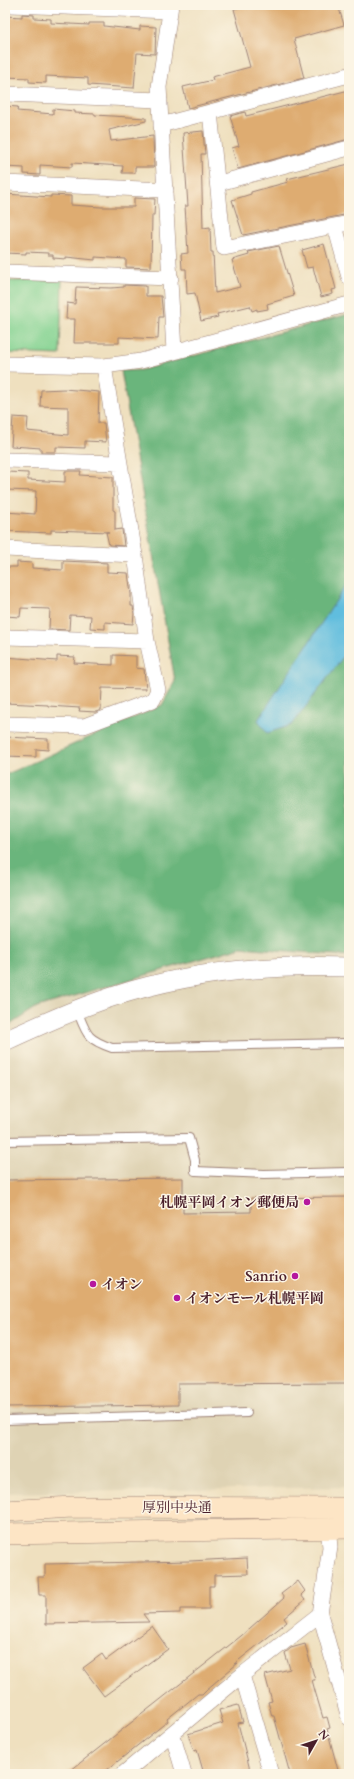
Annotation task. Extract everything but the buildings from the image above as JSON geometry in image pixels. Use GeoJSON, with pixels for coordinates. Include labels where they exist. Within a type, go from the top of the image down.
{"type":"FeatureCollection","features":[{"type":"Feature","properties":{"kind":"main road","name":"厚別中央通"},"geometry":{"type":"LineString","coordinates":[[5,1511],[72,1507],[349,1508]]}},
{"type":"Feature","properties":{"kind":"main road","name":"厚別中央通"},"geometry":{"type":"LineString","coordinates":[[5,1534],[349,1528]]}},
{"type":"Feature","properties":{"kind":"street"},"geometry":{"type":"LineString","coordinates":[[11,5],[171,8],[159,87],[174,351]]}},
{"type":"Feature","properties":{"kind":"street"},"geometry":{"type":"LineString","coordinates":[[161,126],[349,75]]}},
{"type":"Feature","properties":{"kind":"street"},"geometry":{"type":"LineString","coordinates":[[5,94],[160,100]]}},
{"type":"Feature","properties":{"kind":"street"},"geometry":{"type":"LineString","coordinates":[[210,112],[224,248],[342,224],[349,277]]}},
{"type":"Feature","properties":{"kind":"street"},"geometry":{"type":"LineString","coordinates":[[218,183],[349,148]]}},
{"type":"Feature","properties":{"kind":"street"},"geometry":{"type":"LineString","coordinates":[[5,183],[166,190]]}},
{"type":"Feature","properties":{"kind":"street"},"geometry":{"type":"LineString","coordinates":[[5,272],[170,278]]}},
{"type":"Feature","properties":{"kind":"street"},"geometry":{"type":"LineString","coordinates":[[5,364],[104,366],[141,361],[349,304]]}},
{"type":"Feature","properties":{"kind":"street"},"geometry":{"type":"LineString","coordinates":[[5,724],[84,726],[153,700],[158,690],[147,641],[135,555],[104,366]]}},
{"type":"Feature","properties":{"kind":"street"},"geometry":{"type":"LineString","coordinates":[[5,460],[120,464]]}},
{"type":"Feature","properties":{"kind":"street"},"geometry":{"type":"LineString","coordinates":[[5,549],[135,555]]}},
{"type":"Feature","properties":{"kind":"street"},"geometry":{"type":"LineString","coordinates":[[5,637],[147,641]]}},
{"type":"Feature","properties":{"kind":"street"},"geometry":{"type":"LineString","coordinates":[[5,1041],[112,996],[156,985],[221,972],[281,967],[349,967]]}},
{"type":"Feature","properties":{"kind":"street"},"geometry":{"type":"LineString","coordinates":[[328,1528],[330,1547],[320,1614],[349,1718]]}},
{"type":"Feature","properties":{"kind":"street"},"geometry":{"type":"LineString","coordinates":[[123,1774],[242,1675],[320,1614]]}},
{"type":"Feature","properties":{"kind":"street"},"geometry":{"type":"LineString","coordinates":[[242,1675],[271,1774]]}},
{"type":"Feature","properties":{"kind":"street"},"geometry":{"type":"LineString","coordinates":[[170,1735],[175,1743],[184,1774]]}},
{"type":"Feature","properties":{"kind":"lane"},"geometry":{"type":"LineString","coordinates":[[77,1010],[85,1031],[94,1042],[112,1048],[349,1043]]}},
{"type":"Feature","properties":{"kind":"lane"},"geometry":{"type":"LineString","coordinates":[[5,1141],[189,1138],[195,1160],[195,1171],[264,1174],[349,1172]]}},
{"type":"Feature","properties":{"kind":"lane"},"geometry":{"type":"LineString","coordinates":[[5,1420],[247,1413]]}},
{"type":"Feature","properties":{"kind":"shaded area"},"geometry":{"type":"Polygon","coordinates":[[[241,947],[349,956],[349,1487],[5,1493],[5,1028],[36,1008],[241,947]]]}},
{"type":"Feature","properties":{"kind":"green space"},"geometry":{"type":"Polygon","coordinates":[[[62,280],[60,355],[5,353],[5,319],[8,319],[9,281],[62,280]]]}},
{"type":"Feature","properties":{"kind":"green space"},"geometry":{"type":"Polygon","coordinates":[[[349,314],[349,956],[241,947],[37,1007],[5,1028],[5,775],[162,705],[175,681],[121,371],[141,370],[349,314]]]}},
{"type":"Feature","properties":{"kind":"water"},"geometry":{"type":"Polygon","coordinates":[[[349,581],[349,649],[292,725],[267,733],[258,720],[349,581]]]}},
{"type":"Feature","properties":{"kind":"place","name":"札幌平岡イオン郵便局"},"geometry":{"type":"Point","coordinates":[307,1202]}},
{"type":"Feature","properties":{"kind":"place","name":"Sanrio"},"geometry":{"type":"Point","coordinates":[295,1276]}},
{"type":"Feature","properties":{"kind":"place","name":"イオン"},"geometry":{"type":"Point","coordinates":[93,1284]}},
{"type":"Feature","properties":{"kind":"place","name":"イオンモール札幌平岡"},"geometry":{"type":"Point","coordinates":[177,1298]}}]}
